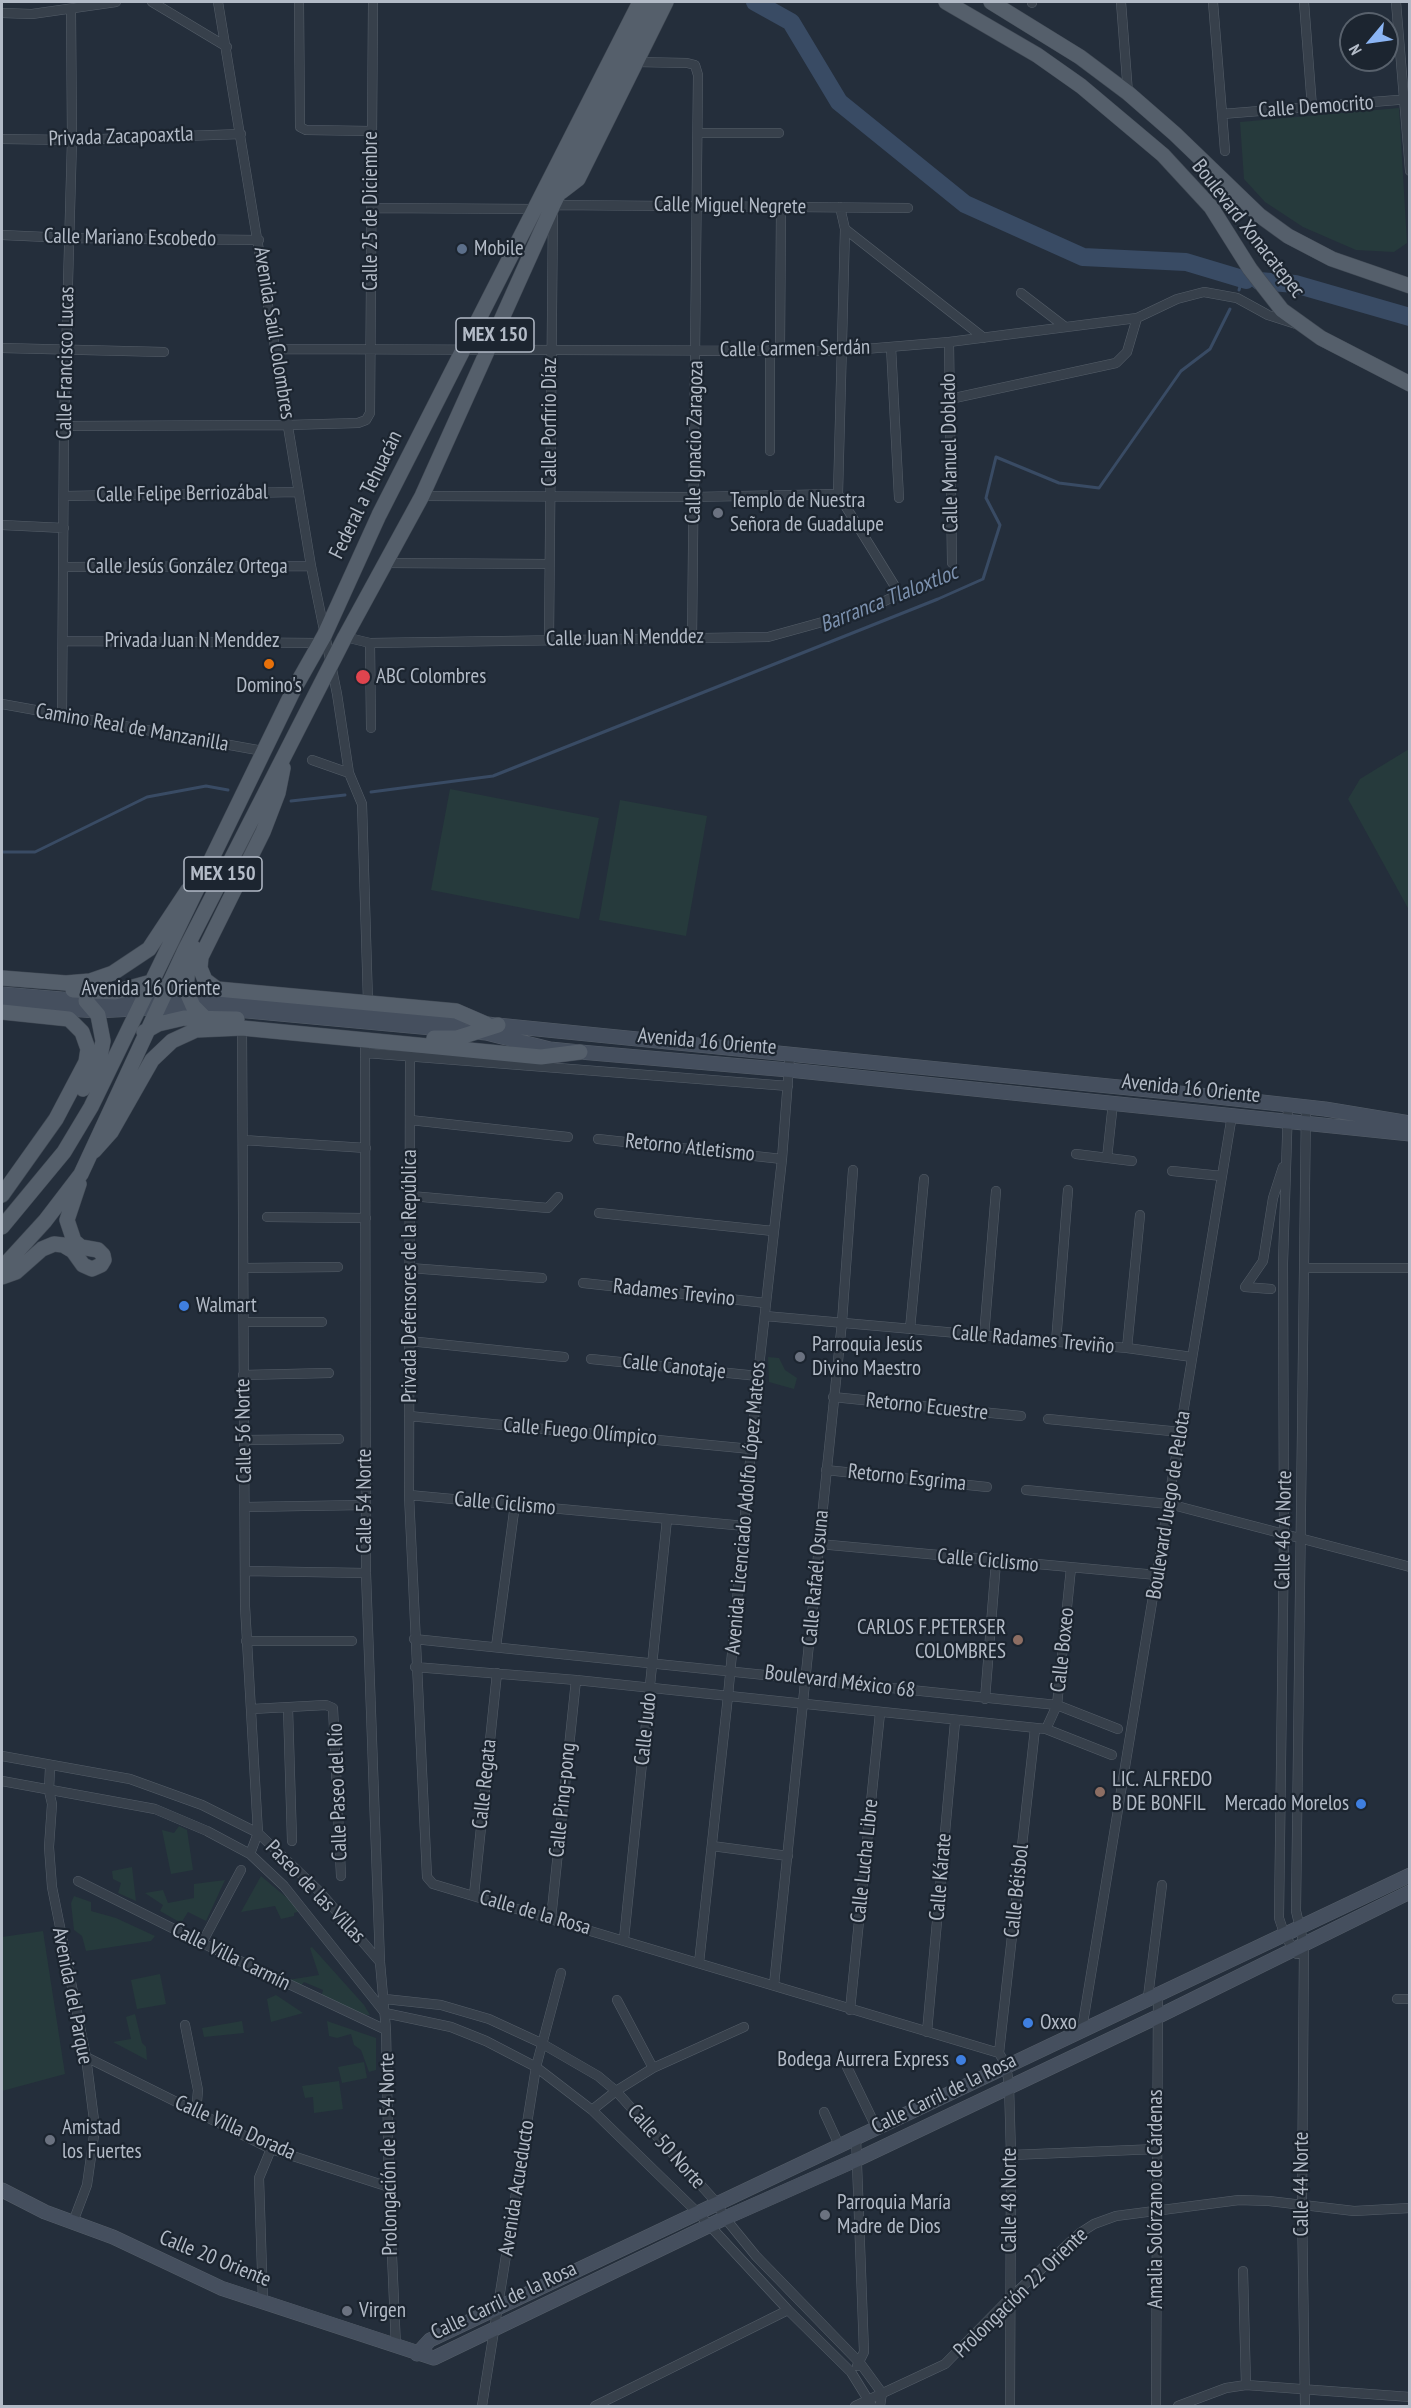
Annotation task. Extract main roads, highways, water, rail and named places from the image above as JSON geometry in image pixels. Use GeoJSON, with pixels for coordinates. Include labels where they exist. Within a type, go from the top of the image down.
{"type":"FeatureCollection","features":[{"type":"Feature","properties":{"kind":"main road"},"geometry":{"type":"LineString","coordinates":[[593,97],[592,79],[629,2]]}},
{"type":"Feature","properties":{"kind":"main road","name":"Federal a Tehuacán"},"geometry":{"type":"LineString","coordinates":[[141,1005],[263,751],[322,639],[461,351],[537,209],[640,2]]}},
{"type":"Feature","properties":{"kind":"main road","name":"MEX 150"},"geometry":{"type":"LineString","coordinates":[[2,1268],[45,1221],[81,1174],[87,1156],[175,969],[345,637],[422,496],[556,199],[652,2]]}},
{"type":"Feature","properties":{"kind":"main road"},"geometry":{"type":"LineString","coordinates":[[556,199],[578,179],[666,2]]}},
{"type":"Feature","properties":{"kind":"main road","name":"Boulevard Xonacatepec"},"geometry":{"type":"LineString","coordinates":[[946,2],[1037,55],[1081,86],[1162,155],[1211,207],[1267,293],[1301,326],[1410,384]]}},
{"type":"Feature","properties":{"kind":"main road","name":"Boulevard Xonacatepec"},"geometry":{"type":"LineString","coordinates":[[991,2],[1080,57],[1128,93],[1175,134],[1259,215],[1288,236],[1332,259],[1410,286]]}},
{"type":"Feature","properties":{"kind":"main road"},"geometry":{"type":"LineString","coordinates":[[335,608],[338,630],[345,637]]}},
{"type":"Feature","properties":{"kind":"main road"},"geometry":{"type":"LineString","coordinates":[[294,689],[281,733],[280,783],[269,818],[201,957],[202,974],[208,984],[217,989],[456,1011],[486,1027]]}},
{"type":"Feature","properties":{"kind":"main road"},"geometry":{"type":"LineString","coordinates":[[234,1028],[194,1007],[186,979],[193,950],[254,829],[280,764]]}},
{"type":"Feature","properties":{"kind":"main road"},"geometry":{"type":"LineString","coordinates":[[2,978],[78,982],[113,973],[149,949],[184,895],[204,875]]}},
{"type":"Feature","properties":{"kind":"main road"},"geometry":{"type":"LineString","coordinates":[[2,983],[97,993],[125,991],[152,982],[175,969]]}},
{"type":"Feature","properties":{"kind":"main road","name":"Avenida 16 Oriente"},"geometry":{"type":"LineString","coordinates":[[2,994],[91,1006]]}},
{"type":"Feature","properties":{"kind":"main road","name":"Avenida 16 Oriente"},"geometry":{"type":"LineString","coordinates":[[2,1004],[91,1006],[159,1004],[486,1027],[790,1053],[1287,1113],[1306,1122],[1410,1134]]}},
{"type":"Feature","properties":{"kind":"main road","name":"MEX 150"},"geometry":{"type":"LineString","coordinates":[[2,1227],[25,1202],[79,1130],[141,1005]]}},
{"type":"Feature","properties":{"kind":"main road"},"geometry":{"type":"LineString","coordinates":[[2,1208],[54,1139],[99,1062],[103,1041],[91,1006]]}},
{"type":"Feature","properties":{"kind":"main road"},"geometry":{"type":"LineString","coordinates":[[117,1054],[146,1030],[194,1007],[329,1028],[443,1039],[486,1027]]}},
{"type":"Feature","properties":{"kind":"main road"},"geometry":{"type":"LineString","coordinates":[[2,1012],[69,1019],[82,1032],[88,1049],[86,1062],[62,1110],[2,1195]]}},
{"type":"Feature","properties":{"kind":"main road","name":"Avenida 16 Oriente"},"geometry":{"type":"LineString","coordinates":[[486,1027],[550,1049],[1232,1114],[1287,1113],[1305,1107],[1410,1123]]}},
{"type":"Feature","properties":{"kind":"main road"},"geometry":{"type":"LineString","coordinates":[[87,1156],[97,1150],[111,1132],[147,1068],[165,1047],[196,1030],[329,1028],[365,1047],[542,1057],[580,1052]]}},
{"type":"Feature","properties":{"kind":"main road"},"geometry":{"type":"LineString","coordinates":[[2,1277],[16,1272],[42,1249],[54,1244],[63,1245],[73,1251],[83,1265],[92,1269],[104,1260],[98,1250],[81,1246],[74,1241],[67,1220],[81,1174]]}},
{"type":"Feature","properties":{"kind":"main road","name":"Calle Carril de la Rosa"},"geometry":{"type":"LineString","coordinates":[[1410,1875],[1285,1936],[1153,1994],[1082,2029],[1003,2059],[856,2137],[430,2340],[417,2354],[434,2358],[725,2218],[858,2159],[1009,2085],[1157,2017],[1410,1892]]}},
{"type":"Feature","properties":{"kind":"main road","name":"Calle 20 Oriente"},"geometry":{"type":"LineString","coordinates":[[2,2190],[45,2212],[113,2237],[221,2288],[417,2354]]}},
{"type":"Feature","properties":{"kind":"waterway"},"geometry":{"type":"LineString","coordinates":[[755,2],[791,22],[839,102],[965,204],[1083,257],[1186,262],[1246,280]]}},
{"type":"Feature","properties":{"kind":"waterway","name":"Barranca Tlaloxtloc"},"geometry":{"type":"LineString","coordinates":[[1239,290],[1242,280]]}},
{"type":"Feature","properties":{"kind":"waterway"},"geometry":{"type":"LineString","coordinates":[[1259,281],[1295,284],[1410,317]]}},
{"type":"Feature","properties":{"kind":"waterway","name":"Barranca Tlaloxtloc"},"geometry":{"type":"LineString","coordinates":[[371,792],[493,776],[983,579],[1000,525],[986,498],[996,457],[1059,483],[1099,488],[1181,371],[1210,349],[1230,309]]}},
{"type":"Feature","properties":{"kind":"waterway","name":"Barranca Tlaloxtloc"},"geometry":{"type":"LineString","coordinates":[[2,852],[35,852],[147,797],[206,786],[228,790]]}},
{"type":"Feature","properties":{"kind":"waterway","name":"Barranca Tlaloxtloc"},"geometry":{"type":"LineString","coordinates":[[291,801],[345,795]]}},
{"type":"Feature","properties":{"kind":"place","name":"Mobile"},"geometry":{"type":"Point","coordinates":[462,249]}},
{"type":"Feature","properties":{"kind":"place","name":"Templo de Nuestra Señora de Guadalupe"},"geometry":{"type":"Point","coordinates":[718,513]}},
{"type":"Feature","properties":{"kind":"place","name":"Domino's"},"geometry":{"type":"Point","coordinates":[269,664]}},
{"type":"Feature","properties":{"kind":"place","name":"ABC Colombres"},"geometry":{"type":"Point","coordinates":[363,677]}},
{"type":"Feature","properties":{"kind":"place","name":"Walmart"},"geometry":{"type":"Point","coordinates":[184,1306]}},
{"type":"Feature","properties":{"kind":"place","name":"Parroquia Jesús Divino Maestro"},"geometry":{"type":"Point","coordinates":[800,1357]}},
{"type":"Feature","properties":{"kind":"place","name":"CARLOS F.PETERSER COLOMBRES"},"geometry":{"type":"Point","coordinates":[1018,1640]}},
{"type":"Feature","properties":{"kind":"place","name":"LIC. ALFREDO B DE BONFIL"},"geometry":{"type":"Point","coordinates":[1100,1792]}},
{"type":"Feature","properties":{"kind":"place","name":"Mercado Morelos"},"geometry":{"type":"Point","coordinates":[1361,1804]}},
{"type":"Feature","properties":{"kind":"place","name":"Oxxo"},"geometry":{"type":"Point","coordinates":[1028,2023]}},
{"type":"Feature","properties":{"kind":"place","name":"Bodega Aurrera Express"},"geometry":{"type":"Point","coordinates":[961,2060]}},
{"type":"Feature","properties":{"kind":"place","name":"Amistad los Fuertes"},"geometry":{"type":"Point","coordinates":[50,2140]}},
{"type":"Feature","properties":{"kind":"place","name":"Parroquia María Madre de Dios"},"geometry":{"type":"Point","coordinates":[825,2215]}},
{"type":"Feature","properties":{"kind":"place","name":"Virgen"},"geometry":{"type":"Point","coordinates":[347,2311]}}]}
